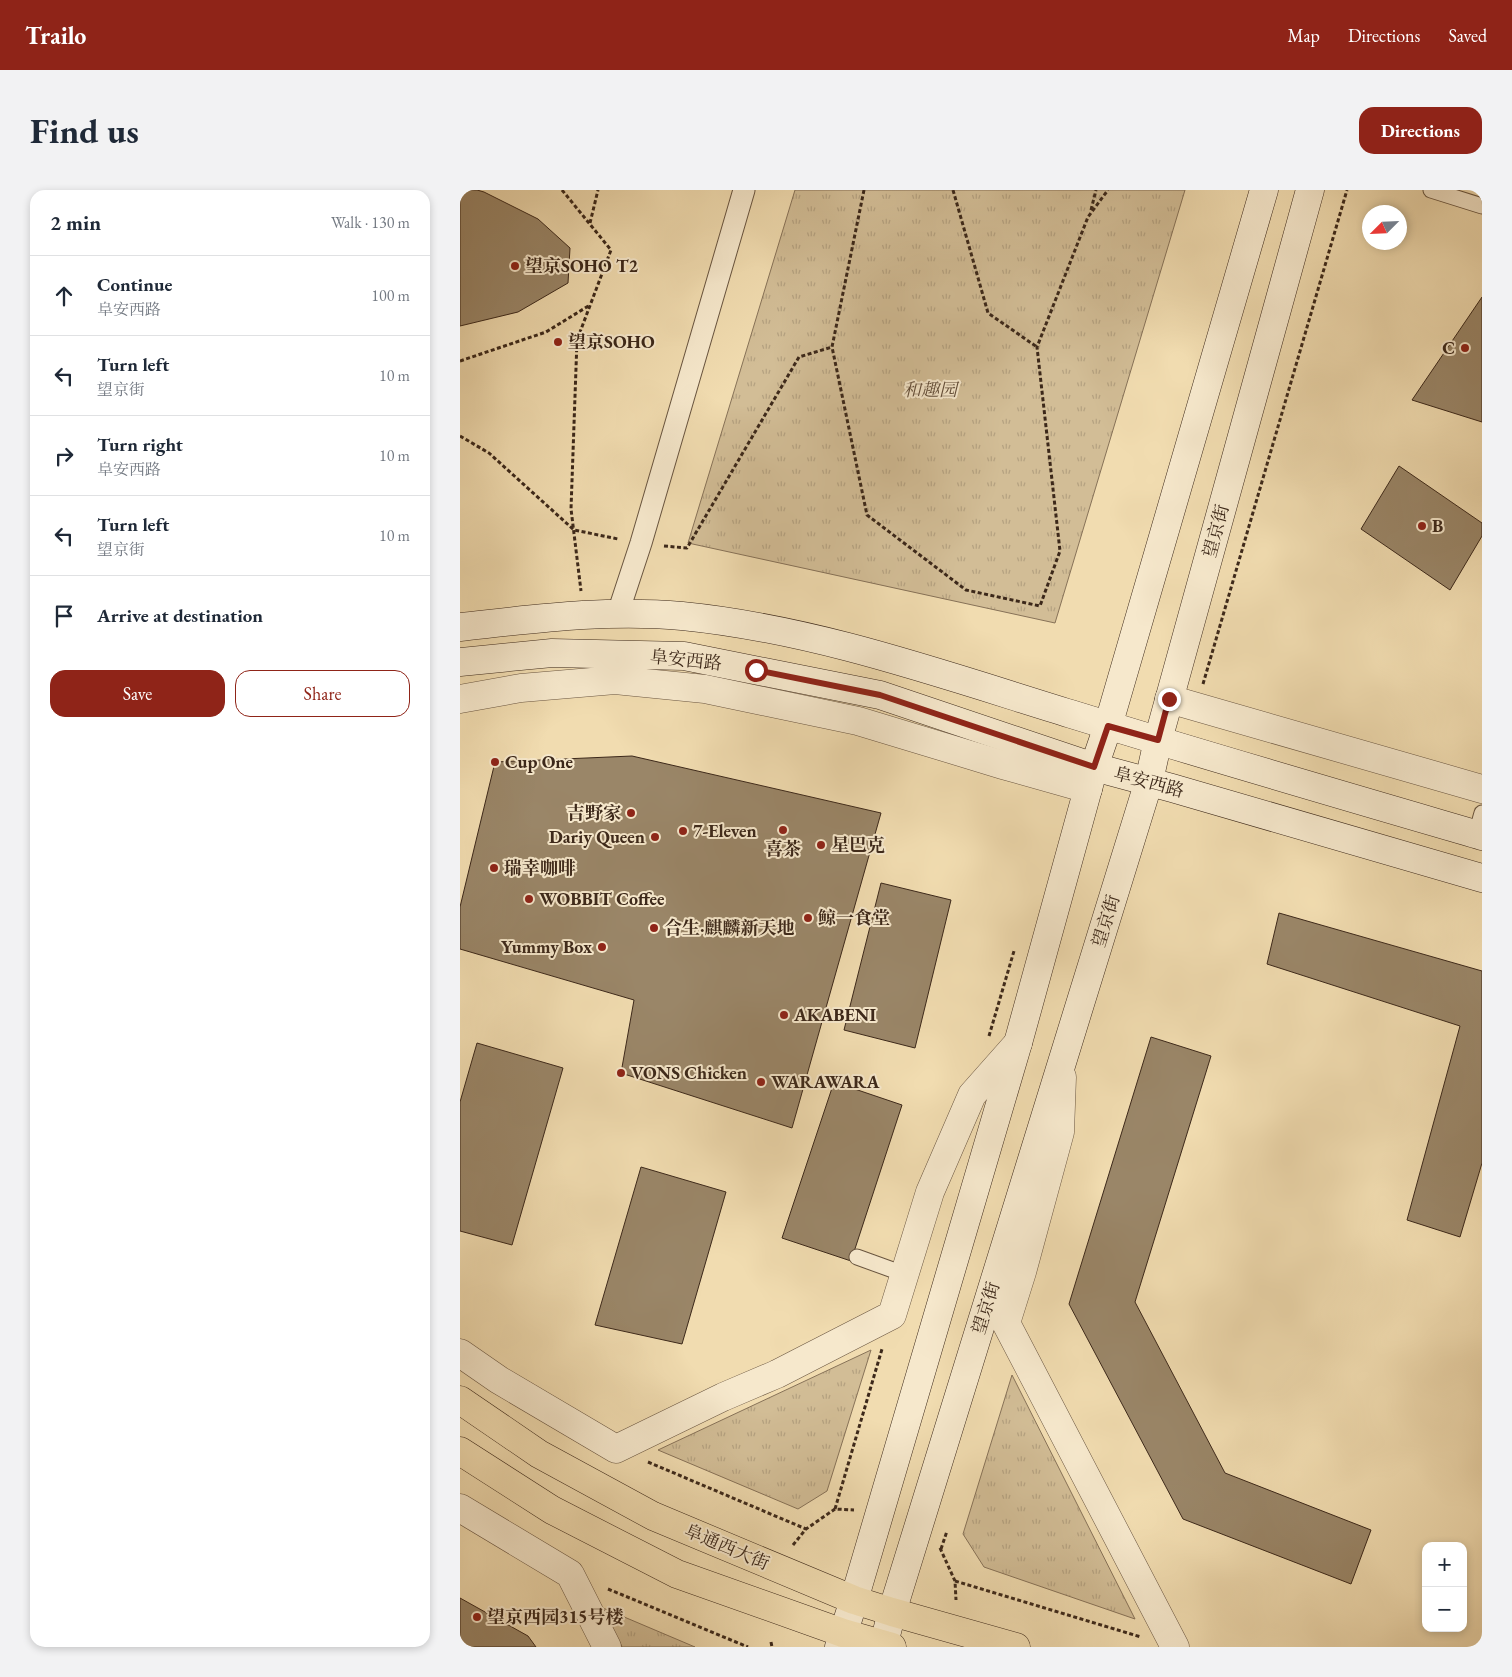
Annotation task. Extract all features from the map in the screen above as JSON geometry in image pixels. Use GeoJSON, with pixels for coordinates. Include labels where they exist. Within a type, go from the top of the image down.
{"type":"FeatureCollection","features":[{"type":"Feature","properties":{"kind":"main road"},"geometry":{"type":"LineString","coordinates":[[841,1640],[1018,1043],[1091,778],[1108,726],[1264,190]]}},
{"type":"Feature","properties":{"kind":"main road","name":"望京街"},"geometry":{"type":"LineString","coordinates":[[886,1646],[892,1612],[1149,781],[1169,699],[1310,190]]}},
{"type":"Feature","properties":{"kind":"main road"},"geometry":{"type":"LineString","coordinates":[[460,627],[584,614],[618,613],[681,616],[764,628],[887,658],[1108,726],[1480,828]]}},
{"type":"Feature","properties":{"kind":"main road","name":"阜安西路"},"geometry":{"type":"LineString","coordinates":[[460,662],[552,653],[684,656],[880,695],[1091,778],[1149,781],[1482,878]]}},
{"type":"Feature","properties":{"kind":"main road"},"geometry":{"type":"LineString","coordinates":[[460,699],[521,688],[615,680],[705,688],[858,721],[1003,766],[1091,778]]}},
{"type":"Feature","properties":{"kind":"main road"},"geometry":{"type":"LineString","coordinates":[[1169,699],[1482,789]]}},
{"type":"Feature","properties":{"kind":"main road"},"geometry":{"type":"LineString","coordinates":[[460,1353],[499,1380],[616,1448],[723,1397],[777,1374],[892,1315],[930,1192],[972,1095],[1018,1043]]}},
{"type":"Feature","properties":{"kind":"main road"},"geometry":{"type":"LineString","coordinates":[[1063,1059],[1060,1132],[1022,1272],[1006,1323],[1175,1647]]}},
{"type":"Feature","properties":{"kind":"main road","name":"阜通西大街"},"geometry":{"type":"LineString","coordinates":[[460,1400],[539,1454],[653,1516],[854,1600],[1016,1647]]}},
{"type":"Feature","properties":{"kind":"main road"},"geometry":{"type":"LineString","coordinates":[[460,1450],[552,1510],[677,1574],[841,1640],[886,1646]]}},
{"type":"Feature","properties":{"kind":"main road"},"geometry":{"type":"LineString","coordinates":[[460,1508],[570,1574],[607,1647]]}},
{"type":"Feature","properties":{"kind":"street"},"geometry":{"type":"LineString","coordinates":[[618,613],[641,543],[744,190]]}},
{"type":"Feature","properties":{"kind":"lane"},"geometry":{"type":"LineString","coordinates":[[1431,190],[1482,206]]}},
{"type":"Feature","properties":{"kind":"lane"},"geometry":{"type":"LineString","coordinates":[[857,1257],[904,1274]]}},
{"type":"Feature","properties":{"kind":"path"},"geometry":{"type":"LineString","coordinates":[[562,190],[611,250],[577,340],[570,508],[584,614]]}},
{"type":"Feature","properties":{"kind":"path"},"geometry":{"type":"LineString","coordinates":[[590,224],[598,190]]}},
{"type":"Feature","properties":{"kind":"path"},"geometry":{"type":"LineString","coordinates":[[864,190],[832,347],[868,515],[966,590],[1040,606],[1060,551],[1037,347],[1088,217],[1108,190]]}},
{"type":"Feature","properties":{"kind":"path"},"geometry":{"type":"LineString","coordinates":[[953,190],[988,313],[1037,347]]}},
{"type":"Feature","properties":{"kind":"path"},"geometry":{"type":"LineString","coordinates":[[1091,213],[1096,190]]}},
{"type":"Feature","properties":{"kind":"path"},"geometry":{"type":"LineString","coordinates":[[460,361],[546,332],[590,305]]}},
{"type":"Feature","properties":{"kind":"path"},"geometry":{"type":"LineString","coordinates":[[460,436],[489,453],[574,530],[641,543],[687,548],[799,357],[832,347]]}},
{"type":"Feature","properties":{"kind":"path"},"geometry":{"type":"LineString","coordinates":[[835,1509],[892,1315]]}},
{"type":"Feature","properties":{"kind":"path"},"geometry":{"type":"LineString","coordinates":[[616,1448],[806,1528]]}},
{"type":"Feature","properties":{"kind":"path"},"geometry":{"type":"LineString","coordinates":[[793,1545],[806,1528],[835,1509],[862,1511]]}},
{"type":"Feature","properties":{"kind":"path"},"geometry":{"type":"LineString","coordinates":[[937,1544],[955,1581],[956,1600]]}},
{"type":"Feature","properties":{"kind":"path"},"geometry":{"type":"LineString","coordinates":[[955,1581],[1144,1638]]}},
{"type":"Feature","properties":{"kind":"path"},"geometry":{"type":"LineString","coordinates":[[606,1588],[748,1647]]}},
{"type":"Feature","properties":{"kind":"path"},"geometry":{"type":"LineString","coordinates":[[771,1642],[772,1647]]}},
{"type":"Feature","properties":{"kind":"green space","name":"和趣园"},"geometry":{"type":"Polygon","coordinates":[[[795,190],[1185,190],[1055,623],[688,543],[795,190]]]}},
{"type":"Feature","properties":{"kind":"green space"},"geometry":{"type":"Polygon","coordinates":[[[871,1350],[827,1491],[798,1509],[658,1450],[871,1350]]]}},
{"type":"Feature","properties":{"kind":"green space"},"geometry":{"type":"Polygon","coordinates":[[[1012,1375],[1135,1619],[984,1567],[963,1534],[1012,1375]]]}},
{"type":"Feature","properties":{"kind":"green space"},"geometry":{"type":"Polygon","coordinates":[[[603,1608],[695,1647],[622,1647],[603,1608]]]}},
{"type":"Feature","properties":{"kind":"building","name":"望京SOHO T2"},"geometry":{"type":"Polygon","coordinates":[[[460,190],[484,192],[538,219],[570,248],[568,283],[518,312],[460,326],[460,190]]]}},
{"type":"Feature","properties":{"kind":"building","name":"C"},"geometry":{"type":"Polygon","coordinates":[[[1482,297],[1482,422],[1412,400],[1482,297]]]}},
{"type":"Feature","properties":{"kind":"building","name":"B"},"geometry":{"type":"Polygon","coordinates":[[[1399,466],[1482,523],[1482,536],[1450,590],[1361,529],[1399,466]]]}},
{"type":"Feature","properties":{"kind":"building","name":"合生·麒麟新天地"},"geometry":{"type":"Polygon","coordinates":[[[632,756],[881,813],[792,1128],[621,1073],[634,1000],[460,949],[460,907],[495,762],[632,756]]]}},
{"type":"Feature","properties":{"kind":"building"},"geometry":{"type":"Polygon","coordinates":[[[881,883],[951,900],[915,1048],[844,1030],[881,883]]]}},
{"type":"Feature","properties":{"kind":"building"},"geometry":{"type":"Polygon","coordinates":[[[1279,913],[1482,971],[1482,1163],[1460,1237],[1407,1220],[1460,1026],[1267,964],[1279,913]]]}},
{"type":"Feature","properties":{"kind":"building"},"geometry":{"type":"Polygon","coordinates":[[[1151,1037],[1211,1056],[1135,1302],[1225,1473],[1371,1530],[1351,1584],[1183,1519],[1069,1304],[1151,1037]]]}},
{"type":"Feature","properties":{"kind":"building"},"geometry":{"type":"Polygon","coordinates":[[[477,1043],[563,1068],[512,1245],[460,1231],[460,1102],[477,1043]]]}},
{"type":"Feature","properties":{"kind":"building"},"geometry":{"type":"Polygon","coordinates":[[[834,1082],[902,1105],[851,1261],[782,1238],[834,1082]]]}},
{"type":"Feature","properties":{"kind":"building"},"geometry":{"type":"Polygon","coordinates":[[[641,1167],[726,1192],[682,1344],[595,1325],[641,1167]]]}},
{"type":"Feature","properties":{"kind":"building","name":"望京西园315号楼"},"geometry":{"type":"Polygon","coordinates":[[[460,1598],[528,1636],[536,1647],[460,1647],[460,1598]]]}},
{"type":"Feature","properties":{"kind":"place","name":"望京SOHO T2"},"geometry":{"type":"Point","coordinates":[515,266]}},
{"type":"Feature","properties":{"kind":"place","name":"望京SOHO"},"geometry":{"type":"Point","coordinates":[558,342]}},
{"type":"Feature","properties":{"kind":"place","name":"C"},"geometry":{"type":"Point","coordinates":[1465,348]}},
{"type":"Feature","properties":{"kind":"place","name":"B"},"geometry":{"type":"Point","coordinates":[1422,526]}},
{"type":"Feature","properties":{"kind":"place","name":"Cup One"},"geometry":{"type":"Point","coordinates":[495,762]}},
{"type":"Feature","properties":{"kind":"place","name":"吉野家"},"geometry":{"type":"Point","coordinates":[631,813]}},
{"type":"Feature","properties":{"kind":"place","name":"喜茶"},"geometry":{"type":"Point","coordinates":[783,830]}},
{"type":"Feature","properties":{"kind":"place","name":"7-Eleven"},"geometry":{"type":"Point","coordinates":[683,831]}},
{"type":"Feature","properties":{"kind":"place","name":"Dariy Queen"},"geometry":{"type":"Point","coordinates":[655,837]}},
{"type":"Feature","properties":{"kind":"place","name":"星巴克"},"geometry":{"type":"Point","coordinates":[821,845]}},
{"type":"Feature","properties":{"kind":"place","name":"瑞幸咖啡"},"geometry":{"type":"Point","coordinates":[494,868]}},
{"type":"Feature","properties":{"kind":"place","name":"WOBBIT Coffee"},"geometry":{"type":"Point","coordinates":[529,899]}},
{"type":"Feature","properties":{"kind":"place","name":"鲸一食堂"},"geometry":{"type":"Point","coordinates":[808,918]}},
{"type":"Feature","properties":{"kind":"place","name":"合生·麒麟新天地"},"geometry":{"type":"Point","coordinates":[654,928]}},
{"type":"Feature","properties":{"kind":"place","name":"Yummy Box"},"geometry":{"type":"Point","coordinates":[602,947]}},
{"type":"Feature","properties":{"kind":"place","name":"AKABENI"},"geometry":{"type":"Point","coordinates":[784,1015]}},
{"type":"Feature","properties":{"kind":"place","name":"VONS Chicken"},"geometry":{"type":"Point","coordinates":[621,1073]}},
{"type":"Feature","properties":{"kind":"place","name":"WARAWARA"},"geometry":{"type":"Point","coordinates":[761,1082]}},
{"type":"Feature","properties":{"kind":"place","name":"望京西园315号楼"},"geometry":{"type":"Point","coordinates":[477,1617]}},
{"type":"Feature","properties":{"kind":"route"},"geometry":{"type":"LineString","coordinates":[[756,670],[880,695],[1094,767],[1108,726],[1158,740],[1169,699]]}}]}
